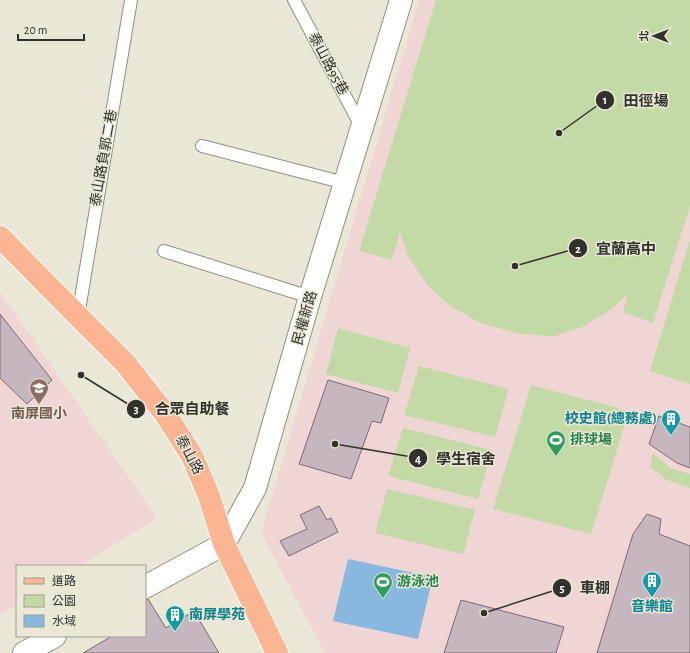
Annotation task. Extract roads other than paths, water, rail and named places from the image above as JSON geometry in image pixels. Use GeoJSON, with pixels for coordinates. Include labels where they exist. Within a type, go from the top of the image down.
{"type":"FeatureCollection","features":[{"type":"Feature","properties":{"kind":"main road","name":"泰山路"},"geometry":{"type":"LineString","coordinates":[[0,237],[125,363],[166,415],[192,456],[208,496],[224,544],[277,653]]}},
{"type":"Feature","properties":{"kind":"street","name":"民權新路"},"geometry":{"type":"LineString","coordinates":[[224,544],[255,488],[310,297],[401,0]]}},
{"type":"Feature","properties":{"kind":"street"},"geometry":{"type":"LineString","coordinates":[[146,586],[224,544]]}},
{"type":"Feature","properties":{"kind":"street"},"geometry":{"type":"LineString","coordinates":[[24,653],[53,637]]}},
{"type":"Feature","properties":{"kind":"lane","name":"泰山路負郭二巷"},"geometry":{"type":"LineString","coordinates":[[78,316],[131,0]]}},
{"type":"Feature","properties":{"kind":"lane","name":"泰山路95巷"},"geometry":{"type":"LineString","coordinates":[[294,0],[362,128]]}},
{"type":"Feature","properties":{"kind":"lane"},"geometry":{"type":"LineString","coordinates":[[202,146],[345,183]]}},
{"type":"Feature","properties":{"kind":"lane"},"geometry":{"type":"LineString","coordinates":[[164,251],[310,297]]}},
{"type":"Feature","properties":{"kind":"water","name":"游泳池"},"geometry":{"type":"Polygon","coordinates":[[[348,559],[433,577],[418,639],[333,621],[348,559]]]}},
{"type":"Feature","properties":{"kind":"place","name":"田徑場"},"geometry":{"type":"Point","coordinates":[559,133]}},
{"type":"Feature","properties":{"kind":"place","name":"宜蘭高中"},"geometry":{"type":"Point","coordinates":[515,266]}},
{"type":"Feature","properties":{"kind":"place","name":"合眾自助餐"},"geometry":{"type":"Point","coordinates":[81,375]}},
{"type":"Feature","properties":{"kind":"place","name":"南屏國小"},"geometry":{"type":"Point","coordinates":[39,405]}},
{"type":"Feature","properties":{"kind":"place","name":"校史館(總務處)"},"geometry":{"type":"Point","coordinates":[671,436]}},
{"type":"Feature","properties":{"kind":"place","name":"學生宿舍"},"geometry":{"type":"Point","coordinates":[335,444]}},
{"type":"Feature","properties":{"kind":"place","name":"排球場"},"geometry":{"type":"Point","coordinates":[556,457]}},
{"type":"Feature","properties":{"kind":"place","name":"音樂館"},"geometry":{"type":"Point","coordinates":[652,598]}},
{"type":"Feature","properties":{"kind":"place","name":"游泳池"},"geometry":{"type":"Point","coordinates":[383,599]}},
{"type":"Feature","properties":{"kind":"place","name":"車棚"},"geometry":{"type":"Point","coordinates":[484,613]}},
{"type":"Feature","properties":{"kind":"place","name":"南屏學苑"},"geometry":{"type":"Point","coordinates":[175,632]}}]}
